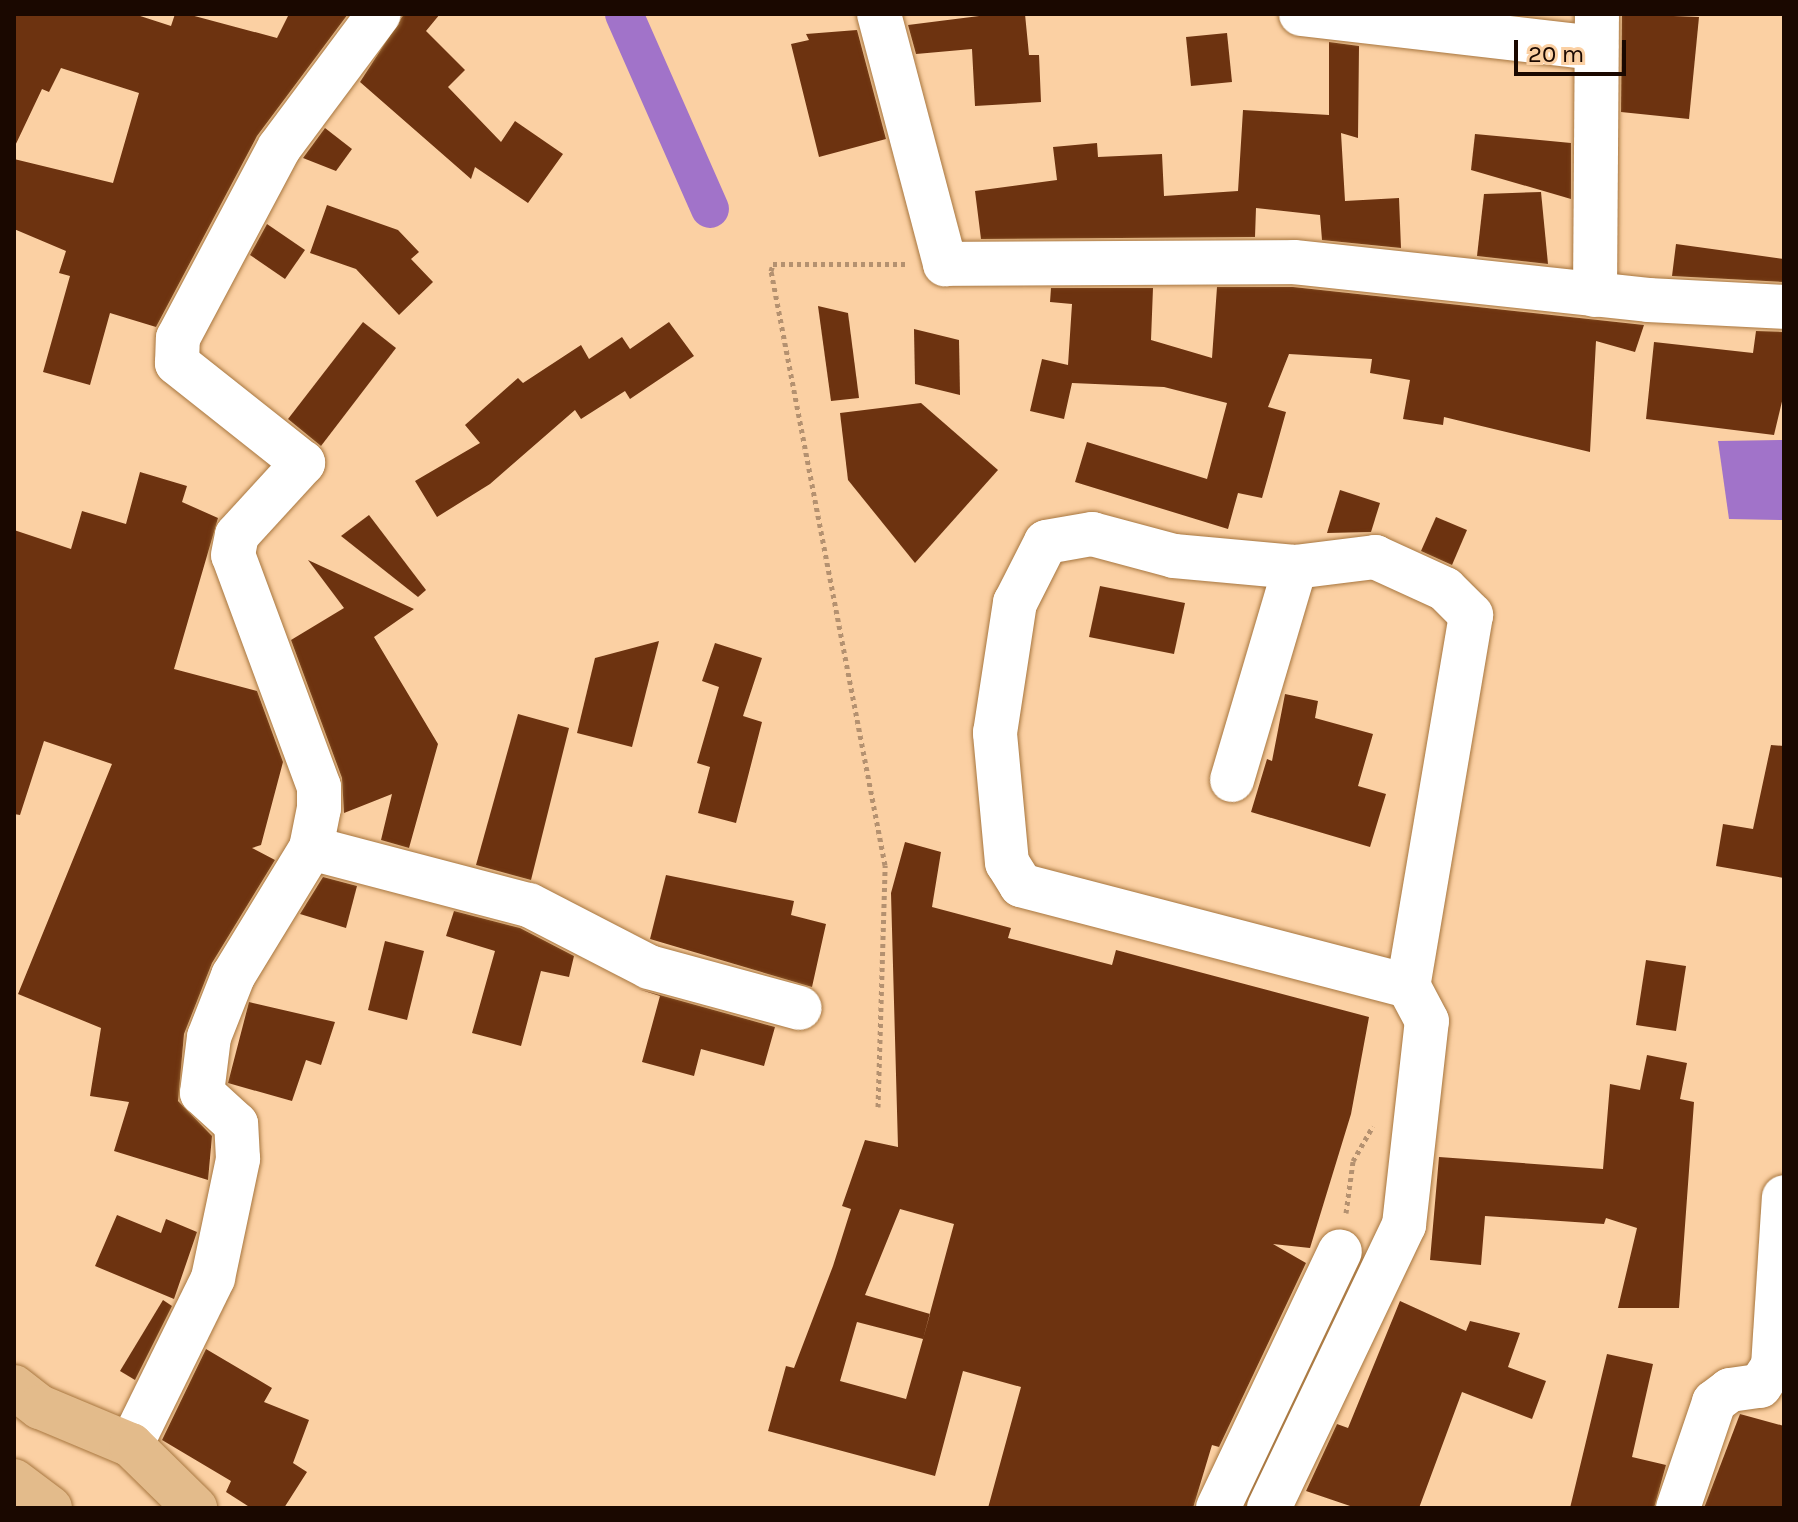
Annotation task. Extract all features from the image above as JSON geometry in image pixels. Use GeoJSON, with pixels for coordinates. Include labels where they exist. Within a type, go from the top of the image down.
{"type":"FeatureCollection","features":[{"type":"Feature","properties":{"kind":"main road"},"geometry":{"type":"LineString","coordinates":[[14,1387],[40,1407],[131,1445],[195,1508]]}},
{"type":"Feature","properties":{"kind":"main road"},"geometry":{"type":"LineString","coordinates":[[14,1481],[50,1508]]}},
{"type":"Feature","properties":{"kind":"street"},"geometry":{"type":"LineString","coordinates":[[131,1445],[209,1289],[238,1159],[236,1124],[202,1093],[209,1037],[233,976],[311,848],[319,787],[233,555],[237,535],[303,463],[177,363],[178,338],[279,148],[379,14]]}},
{"type":"Feature","properties":{"kind":"street"},"geometry":{"type":"LineString","coordinates":[[879,14],[945,264],[1294,262],[1595,295],[1784,307]]}},
{"type":"Feature","properties":{"kind":"street"},"geometry":{"type":"LineString","coordinates":[[1301,14],[1597,31],[1595,295]]}},
{"type":"Feature","properties":{"kind":"street"},"geometry":{"type":"LineString","coordinates":[[1269,1508],[1404,1225],[1427,1021],[1408,986],[1471,615],[1445,589],[1375,557],[1295,567],[1174,556],[1092,534],[1046,542],[1015,603],[995,733],[1007,863],[1021,885],[1408,986]]}},
{"type":"Feature","properties":{"kind":"street"},"geometry":{"type":"LineString","coordinates":[[1232,780],[1295,567]]}},
{"type":"Feature","properties":{"kind":"street"},"geometry":{"type":"LineString","coordinates":[[311,848],[529,905],[649,967],[800,1008]]}},
{"type":"Feature","properties":{"kind":"street"},"geometry":{"type":"LineString","coordinates":[[1678,1508],[1714,1402],[1720,1393],[1760,1386],[1773,1366],[1784,1197]]}},
{"type":"Feature","properties":{"kind":"street"},"geometry":{"type":"LineString","coordinates":[[1218,1508],[1340,1251]]}},
{"type":"Feature","properties":{"kind":"street"},"geometry":{"type":"LineString","coordinates":[[1297,1342],[1339,1359]]}},
{"type":"Feature","properties":{"kind":"path"},"geometry":{"type":"LineString","coordinates":[[878,1107],[885,865],[771,271],[773,264],[945,264]]}},
{"type":"Feature","properties":{"kind":"path"},"geometry":{"type":"LineString","coordinates":[[1340,1251],[1353,1161],[1372,1126],[1421,1094]]}},
{"type":"Feature","properties":{"kind":"shaded area"},"geometry":{"type":"Polygon","coordinates":[[[1784,440],[1784,520],[1729,519],[1718,441],[1784,440]]]}},
{"type":"Feature","properties":{"kind":"building"},"geometry":{"type":"Polygon","coordinates":[[[14,14],[134,14],[171,26],[175,14],[187,14],[277,38],[289,14],[348,14],[257,136],[156,327],[110,313],[90,385],[43,372],[70,276],[59,273],[66,251],[14,229],[14,159],[113,183],[139,93],[61,68],[49,92],[42,89],[14,148],[14,14]]]}},
{"type":"Feature","properties":{"kind":"building"},"geometry":{"type":"Polygon","coordinates":[[[404,14],[440,14],[426,31],[465,70],[448,87],[501,142],[515,121],[563,154],[528,203],[475,167],[471,179],[360,82],[404,14]]]}},
{"type":"Feature","properties":{"kind":"building"},"geometry":{"type":"Polygon","coordinates":[[[995,14],[1025,14],[1029,55],[1039,55],[1041,102],[975,106],[972,49],[916,54],[908,25],[995,14]]]}},
{"type":"Feature","properties":{"kind":"building"},"geometry":{"type":"Polygon","coordinates":[[[1622,14],[1699,17],[1689,119],[1621,112],[1622,14]]]}},
{"type":"Feature","properties":{"kind":"building"},"geometry":{"type":"Polygon","coordinates":[[[857,30],[886,139],[819,157],[791,44],[809,40],[806,34],[857,30]]]}},
{"type":"Feature","properties":{"kind":"building"},"geometry":{"type":"Polygon","coordinates":[[[1227,33],[1232,82],[1191,86],[1186,37],[1227,33]]]}},
{"type":"Feature","properties":{"kind":"building"},"geometry":{"type":"Polygon","coordinates":[[[1329,42],[1359,46],[1358,138],[1341,133],[1345,201],[1399,198],[1401,248],[1322,240],[1320,215],[1256,208],[1255,237],[981,239],[975,191],[1057,180],[1053,147],[1097,143],[1098,157],[1162,154],[1164,196],[1238,191],[1243,110],[1329,115],[1329,42]]]}},
{"type":"Feature","properties":{"kind":"building"},"geometry":{"type":"Polygon","coordinates":[[[325,128],[352,149],[336,171],[303,158],[325,128]]]}},
{"type":"Feature","properties":{"kind":"building"},"geometry":{"type":"Polygon","coordinates":[[[1475,134],[1571,143],[1571,199],[1471,170],[1475,134]]]}},
{"type":"Feature","properties":{"kind":"building"},"geometry":{"type":"Polygon","coordinates":[[[1541,192],[1548,264],[1477,256],[1484,194],[1541,192]]]}},
{"type":"Feature","properties":{"kind":"building"},"geometry":{"type":"Polygon","coordinates":[[[327,205],[398,230],[419,252],[411,259],[433,282],[399,315],[356,269],[310,253],[327,205]]]}},
{"type":"Feature","properties":{"kind":"building"},"geometry":{"type":"Polygon","coordinates":[[[267,224],[305,250],[285,279],[250,255],[267,224]]]}},
{"type":"Feature","properties":{"kind":"building"},"geometry":{"type":"Polygon","coordinates":[[[1676,244],[1784,259],[1784,282],[1672,276],[1676,244]]]}},
{"type":"Feature","properties":{"kind":"building"},"geometry":{"type":"Polygon","coordinates":[[[1217,287],[1293,287],[1644,325],[1635,352],[1596,341],[1590,452],[1444,417],[1443,425],[1403,419],[1410,380],[1370,373],[1372,359],[1289,354],[1268,407],[1286,412],[1262,498],[1238,493],[1228,529],[1075,482],[1087,442],[1207,479],[1227,403],[1164,387],[1072,383],[1064,419],[1030,411],[1042,359],[1068,365],[1072,304],[1050,302],[1051,288],[1153,288],[1151,340],[1212,358],[1217,287]]]}},
{"type":"Feature","properties":{"kind":"building"},"geometry":{"type":"Polygon","coordinates":[[[818,306],[848,313],[859,398],[831,401],[818,306]]]}},
{"type":"Feature","properties":{"kind":"building"},"geometry":{"type":"Polygon","coordinates":[[[363,322],[396,348],[321,446],[288,419],[363,322]]]}},
{"type":"Feature","properties":{"kind":"building"},"geometry":{"type":"Polygon","coordinates":[[[669,322],[694,356],[630,399],[625,391],[581,419],[575,410],[490,484],[437,517],[415,481],[480,443],[465,425],[518,378],[523,383],[581,345],[589,359],[622,337],[630,349],[669,322]]]}},
{"type":"Feature","properties":{"kind":"building"},"geometry":{"type":"Polygon","coordinates":[[[914,329],[959,340],[960,395],[915,384],[914,329]]]}},
{"type":"Feature","properties":{"kind":"building"},"geometry":{"type":"Polygon","coordinates":[[[1756,331],[1784,332],[1784,393],[1774,435],[1646,419],[1654,342],[1753,353],[1756,331]]]}},
{"type":"Feature","properties":{"kind":"building"},"geometry":{"type":"Polygon","coordinates":[[[921,403],[998,470],[915,563],[848,480],[840,413],[921,403]]]}},
{"type":"Feature","properties":{"kind":"building"},"geometry":{"type":"Polygon","coordinates":[[[140,472],[187,486],[182,502],[218,518],[174,669],[257,691],[283,762],[261,845],[252,848],[275,860],[212,963],[184,1034],[178,1101],[212,1136],[208,1180],[114,1151],[129,1102],[90,1096],[101,1028],[18,994],[112,764],[44,741],[20,815],[14,814],[14,530],[71,549],[82,511],[126,524],[140,472]]]}},
{"type":"Feature","properties":{"kind":"building"},"geometry":{"type":"Polygon","coordinates":[[[1340,490],[1380,503],[1371,532],[1327,533],[1340,490]]]}},
{"type":"Feature","properties":{"kind":"building"},"geometry":{"type":"Polygon","coordinates":[[[369,515],[426,590],[418,597],[341,536],[369,515]]]}},
{"type":"Feature","properties":{"kind":"building"},"geometry":{"type":"Polygon","coordinates":[[[1436,517],[1467,530],[1452,565],[1421,551],[1436,517]]]}},
{"type":"Feature","properties":{"kind":"building"},"geometry":{"type":"Polygon","coordinates":[[[308,560],[414,609],[374,637],[438,744],[409,848],[381,840],[392,794],[344,813],[342,778],[291,640],[344,608],[308,560]]]}},
{"type":"Feature","properties":{"kind":"building"},"geometry":{"type":"Polygon","coordinates":[[[1100,586],[1185,603],[1174,654],[1089,637],[1100,586]]]}},
{"type":"Feature","properties":{"kind":"building"},"geometry":{"type":"Polygon","coordinates":[[[659,641],[632,747],[577,733],[595,658],[659,641]]]}},
{"type":"Feature","properties":{"kind":"building"},"geometry":{"type":"Polygon","coordinates":[[[715,643],[762,658],[743,716],[762,722],[736,823],[698,813],[710,767],[697,763],[719,687],[702,681],[715,643]]]}},
{"type":"Feature","properties":{"kind":"building"},"geometry":{"type":"Polygon","coordinates":[[[1285,694],[1318,701],[1315,718],[1373,734],[1358,786],[1386,794],[1370,847],[1251,812],[1267,759],[1272,761],[1285,694]]]}},
{"type":"Feature","properties":{"kind":"building"},"geometry":{"type":"Polygon","coordinates":[[[518,714],[569,728],[531,880],[476,865],[518,714]]]}},
{"type":"Feature","properties":{"kind":"building"},"geometry":{"type":"Polygon","coordinates":[[[1771,745],[1784,746],[1784,878],[1716,866],[1723,824],[1753,829],[1771,745]]]}},
{"type":"Feature","properties":{"kind":"building"},"geometry":{"type":"Polygon","coordinates":[[[905,842],[941,852],[932,907],[1011,928],[1008,938],[1112,965],[1116,950],[1369,1017],[1351,1114],[1310,1248],[1273,1244],[1306,1263],[1219,1447],[1212,1445],[1193,1508],[988,1508],[1021,1387],[963,1371],[935,1476],[768,1431],[786,1366],[794,1368],[833,1266],[851,1209],[842,1206],[865,1140],[898,1147],[891,893],[905,842]],[[900,1209],[865,1295],[930,1314],[954,1224],[900,1209]],[[857,1322],[840,1381],[906,1399],[923,1339],[857,1322]]]}},
{"type":"Feature","properties":{"kind":"building"},"geometry":{"type":"Polygon","coordinates":[[[666,875],[794,901],[791,915],[826,924],[812,987],[650,939],[666,875]]]}},
{"type":"Feature","properties":{"kind":"building"},"geometry":{"type":"Polygon","coordinates":[[[323,877],[357,886],[346,928],[300,914],[323,877]]]}},
{"type":"Feature","properties":{"kind":"building"},"geometry":{"type":"Polygon","coordinates":[[[454,911],[520,928],[574,956],[569,977],[541,971],[521,1046],[472,1033],[495,951],[446,936],[454,911]]]}},
{"type":"Feature","properties":{"kind":"building"},"geometry":{"type":"Polygon","coordinates":[[[385,941],[424,951],[407,1020],[368,1010],[385,941]]]}},
{"type":"Feature","properties":{"kind":"building"},"geometry":{"type":"Polygon","coordinates":[[[1646,960],[1686,966],[1676,1031],[1636,1025],[1646,960]]]}},
{"type":"Feature","properties":{"kind":"building"},"geometry":{"type":"Polygon","coordinates":[[[638,989],[775,1027],[764,1066],[701,1049],[694,1076],[642,1062],[660,996],[638,989]]]}},
{"type":"Feature","properties":{"kind":"building"},"geometry":{"type":"Polygon","coordinates":[[[249,1002],[335,1022],[321,1065],[306,1060],[292,1101],[228,1083],[249,1002]]]}},
{"type":"Feature","properties":{"kind":"building"},"geometry":{"type":"Polygon","coordinates":[[[1647,1055],[1687,1063],[1680,1099],[1694,1102],[1679,1308],[1618,1308],[1637,1228],[1606,1218],[1604,1224],[1485,1216],[1481,1265],[1430,1260],[1439,1157],[1603,1169],[1610,1084],[1640,1090],[1647,1055]]]}},
{"type":"Feature","properties":{"kind":"building"},"geometry":{"type":"Polygon","coordinates":[[[117,1215],[161,1233],[166,1219],[197,1232],[174,1299],[95,1266],[117,1215]]]}},
{"type":"Feature","properties":{"kind":"building"},"geometry":{"type":"Polygon","coordinates":[[[163,1300],[172,1306],[135,1380],[120,1371],[163,1300]]]}},
{"type":"Feature","properties":{"kind":"building"},"geometry":{"type":"Polygon","coordinates":[[[1400,1301],[1466,1331],[1470,1321],[1520,1333],[1508,1367],[1546,1381],[1532,1419],[1462,1392],[1419,1508],[1356,1508],[1306,1491],[1337,1424],[1348,1428],[1400,1301]]]}},
{"type":"Feature","properties":{"kind":"building"},"geometry":{"type":"Polygon","coordinates":[[[206,1349],[272,1388],[264,1402],[309,1420],[293,1463],[307,1472],[284,1508],[251,1508],[226,1492],[231,1481],[162,1440],[206,1349]]]}},
{"type":"Feature","properties":{"kind":"building"},"geometry":{"type":"Polygon","coordinates":[[[1607,1354],[1653,1364],[1632,1457],[1666,1465],[1654,1508],[1570,1508],[1607,1354]]]}},
{"type":"Feature","properties":{"kind":"building"},"geometry":{"type":"Polygon","coordinates":[[[1740,1414],[1784,1426],[1784,1508],[1704,1508],[1740,1414]]]}},
{"type":"Feature","properties":{"kind":"waterway"},"geometry":{"type":"LineString","coordinates":[[624,14],[710,209]]}}]}
